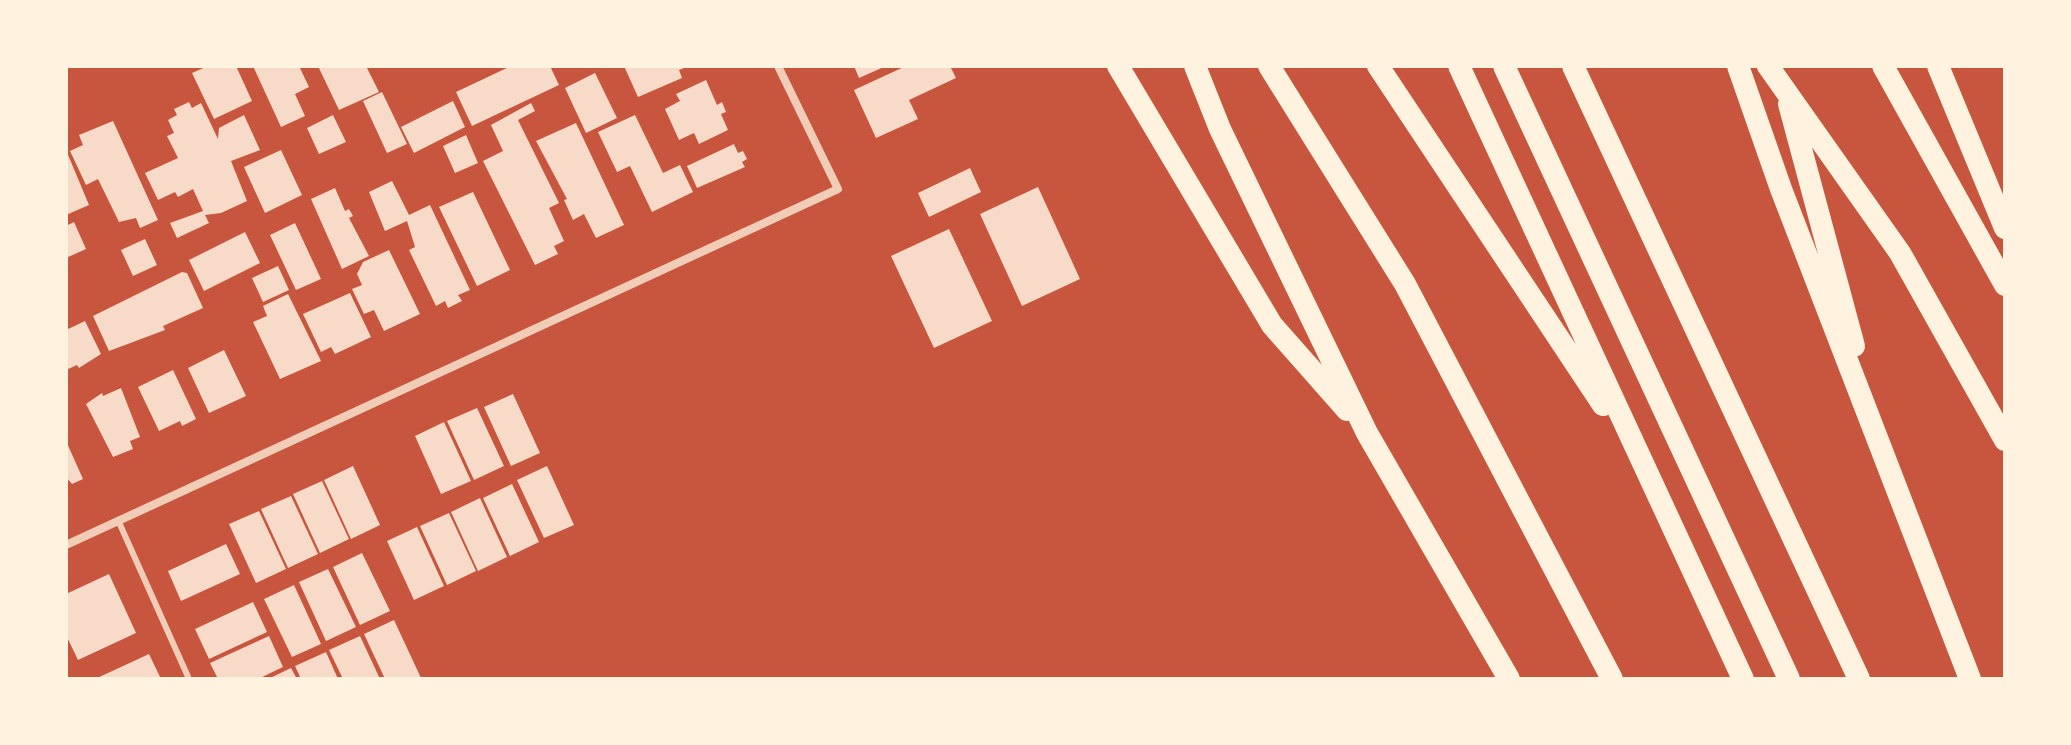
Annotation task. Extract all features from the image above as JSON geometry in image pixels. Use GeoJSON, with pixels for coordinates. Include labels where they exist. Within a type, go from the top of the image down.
{"type":"FeatureCollection","features":[{"type":"Feature","properties":{"kind":"highway"},"geometry":{"type":"LineString","coordinates":[[1118,66],[1272,325],[1367,433]]}},
{"type":"Feature","properties":{"kind":"highway"},"geometry":{"type":"LineString","coordinates":[[1195,66],[1220,129],[1367,433],[1509,679]]}},
{"type":"Feature","properties":{"kind":"highway"},"geometry":{"type":"LineString","coordinates":[[1269,66],[1413,298],[1612,679]]}},
{"type":"Feature","properties":{"kind":"highway"},"geometry":{"type":"LineString","coordinates":[[1378,66],[1642,464]]}},
{"type":"Feature","properties":{"kind":"highway"},"geometry":{"type":"LineString","coordinates":[[1459,66],[1743,679]]}},
{"type":"Feature","properties":{"kind":"highway"},"geometry":{"type":"LineString","coordinates":[[1504,66],[1789,679]]}},
{"type":"Feature","properties":{"kind":"highway"},"geometry":{"type":"LineString","coordinates":[[1573,66],[1859,679]]}},
{"type":"Feature","properties":{"kind":"highway"},"geometry":{"type":"LineString","coordinates":[[1738,66],[1886,467],[1970,679]]}},
{"type":"Feature","properties":{"kind":"highway"},"geometry":{"type":"LineString","coordinates":[[1768,66],[1900,253],[2005,440]]}},
{"type":"Feature","properties":{"kind":"highway"},"geometry":{"type":"LineString","coordinates":[[1779,66],[1886,467]]}},
{"type":"Feature","properties":{"kind":"highway"},"geometry":{"type":"LineString","coordinates":[[1883,66],[2005,285]]}},
{"type":"Feature","properties":{"kind":"highway"},"geometry":{"type":"LineString","coordinates":[[1938,66],[2005,228]]}},
{"type":"Feature","properties":{"kind":"street"},"geometry":{"type":"LineString","coordinates":[[66,545],[838,189],[778,66]]}},
{"type":"Feature","properties":{"kind":"lane"},"geometry":{"type":"LineString","coordinates":[[118,520],[189,679]]}},
{"type":"Feature","properties":{"kind":"building"},"geometry":{"type":"Polygon","coordinates":[[[208,66],[236,66],[252,101],[214,119],[192,73],[208,66]]]}},
{"type":"Feature","properties":{"kind":"building"},"geometry":{"type":"Polygon","coordinates":[[[253,66],[299,66],[309,87],[295,94],[305,116],[281,127],[253,66]]]}},
{"type":"Feature","properties":{"kind":"building"},"geometry":{"type":"Polygon","coordinates":[[[318,66],[366,66],[379,92],[339,110],[318,66]]]}},
{"type":"Feature","properties":{"kind":"building"},"geometry":{"type":"Polygon","coordinates":[[[511,66],[550,66],[559,85],[472,126],[456,92],[511,66]]]}},
{"type":"Feature","properties":{"kind":"building"},"geometry":{"type":"Polygon","coordinates":[[[624,66],[689,66],[679,70],[682,78],[638,97],[624,66]]]}},
{"type":"Feature","properties":{"kind":"building"},"geometry":{"type":"Polygon","coordinates":[[[854,66],[886,66],[859,78],[854,66]]]}},
{"type":"Feature","properties":{"kind":"building"},"geometry":{"type":"Polygon","coordinates":[[[906,66],[950,66],[956,78],[909,100],[918,119],[876,138],[854,90],[906,66]]]}},
{"type":"Feature","properties":{"kind":"building"},"geometry":{"type":"Polygon","coordinates":[[[595,73],[617,118],[586,133],[565,88],[595,73]]]}},
{"type":"Feature","properties":{"kind":"building"},"geometry":{"type":"Polygon","coordinates":[[[706,80],[717,105],[722,102],[726,112],[721,114],[728,130],[699,144],[694,133],[679,140],[665,109],[680,101],[676,94],[706,80]]]}},
{"type":"Feature","properties":{"kind":"building"},"geometry":{"type":"Polygon","coordinates":[[[382,92],[407,144],[387,153],[363,101],[382,92]]]}},
{"type":"Feature","properties":{"kind":"building"},"geometry":{"type":"Polygon","coordinates":[[[453,101],[465,127],[414,153],[401,127],[453,101]]]}},
{"type":"Feature","properties":{"kind":"building"},"geometry":{"type":"Polygon","coordinates":[[[189,102],[192,108],[201,103],[218,139],[219,128],[244,115],[260,150],[231,161],[247,201],[221,213],[205,215],[209,223],[177,238],[170,223],[203,211],[193,189],[178,197],[175,192],[158,200],[145,173],[178,158],[167,136],[174,133],[168,120],[177,115],[174,109],[189,102]]]}},
{"type":"Feature","properties":{"kind":"building"},"geometry":{"type":"Polygon","coordinates":[[[531,103],[535,111],[518,120],[559,203],[549,208],[564,241],[554,246],[558,254],[535,265],[483,161],[503,151],[491,125],[531,103]]]}},
{"type":"Feature","properties":{"kind":"building"},"geometry":{"type":"Polygon","coordinates":[[[333,115],[346,142],[319,154],[307,128],[333,115]]]}},
{"type":"Feature","properties":{"kind":"building"},"geometry":{"type":"Polygon","coordinates":[[[635,115],[663,173],[680,165],[693,192],[652,212],[630,166],[617,172],[598,132],[635,115]]]}},
{"type":"Feature","properties":{"kind":"building"},"geometry":{"type":"Polygon","coordinates":[[[113,121],[158,220],[140,228],[136,218],[119,222],[98,179],[86,185],[70,151],[83,145],[79,135],[113,121]]]}},
{"type":"Feature","properties":{"kind":"building"},"geometry":{"type":"Polygon","coordinates":[[[576,123],[624,225],[596,238],[584,214],[573,220],[564,200],[567,199],[536,141],[576,123]]]}},
{"type":"Feature","properties":{"kind":"building"},"geometry":{"type":"Polygon","coordinates":[[[466,135],[478,163],[455,173],[443,146],[466,135]]]}},
{"type":"Feature","properties":{"kind":"building"},"geometry":{"type":"Polygon","coordinates":[[[734,144],[738,153],[743,151],[747,159],[742,162],[745,167],[697,188],[687,166],[734,144]]]}},
{"type":"Feature","properties":{"kind":"building"},"geometry":{"type":"Polygon","coordinates":[[[66,150],[89,205],[66,215],[66,150]]]}},
{"type":"Feature","properties":{"kind":"building"},"geometry":{"type":"Polygon","coordinates":[[[281,150],[302,195],[265,213],[244,167],[281,150]]]}},
{"type":"Feature","properties":{"kind":"building"},"geometry":{"type":"Polygon","coordinates":[[[970,168],[981,192],[929,217],[918,193],[970,168]]]}},
{"type":"Feature","properties":{"kind":"building"},"geometry":{"type":"Polygon","coordinates":[[[392,181],[409,215],[430,205],[470,290],[458,295],[462,301],[448,308],[445,301],[436,306],[409,250],[415,247],[407,221],[385,231],[369,192],[392,181]]]}},
{"type":"Feature","properties":{"kind":"building"},"geometry":{"type":"Polygon","coordinates":[[[1038,187],[1080,279],[1022,306],[980,214],[1038,187]]]}},
{"type":"Feature","properties":{"kind":"building"},"geometry":{"type":"Polygon","coordinates":[[[335,188],[345,211],[349,209],[353,216],[349,218],[369,256],[342,269],[311,199],[335,188]]]}},
{"type":"Feature","properties":{"kind":"building"},"geometry":{"type":"Polygon","coordinates":[[[473,192],[510,270],[477,286],[439,207],[473,192]]]}},
{"type":"Feature","properties":{"kind":"building"},"geometry":{"type":"Polygon","coordinates":[[[74,222],[86,249],[66,258],[66,226],[74,222]]]}},
{"type":"Feature","properties":{"kind":"building"},"geometry":{"type":"Polygon","coordinates":[[[295,223],[321,279],[296,290],[270,235],[295,223]]]}},
{"type":"Feature","properties":{"kind":"building"},"geometry":{"type":"Polygon","coordinates":[[[949,229],[992,321],[934,348],[891,256],[949,229]]]}},
{"type":"Feature","properties":{"kind":"building"},"geometry":{"type":"Polygon","coordinates":[[[245,232],[260,263],[204,291],[189,260],[245,232]]]}},
{"type":"Feature","properties":{"kind":"building"},"geometry":{"type":"Polygon","coordinates":[[[145,239],[157,265],[133,276],[121,250],[145,239]]]}},
{"type":"Feature","properties":{"kind":"building"},"geometry":{"type":"Polygon","coordinates":[[[389,250],[420,314],[384,331],[374,310],[364,314],[352,289],[362,285],[357,274],[363,262],[389,250]]]}},
{"type":"Feature","properties":{"kind":"building"},"geometry":{"type":"Polygon","coordinates":[[[278,266],[289,290],[263,302],[252,278],[278,266]]]}},
{"type":"Feature","properties":{"kind":"building"},"geometry":{"type":"Polygon","coordinates":[[[182,272],[187,273],[203,308],[163,326],[165,330],[109,351],[93,316],[182,272]]]}},
{"type":"Feature","properties":{"kind":"building"},"geometry":{"type":"Polygon","coordinates":[[[350,293],[371,337],[335,354],[331,347],[321,352],[303,314],[350,293]]]}},
{"type":"Feature","properties":{"kind":"building"},"geometry":{"type":"Polygon","coordinates":[[[288,294],[321,361],[280,379],[253,322],[267,316],[263,306],[288,294]]]}},
{"type":"Feature","properties":{"kind":"building"},"geometry":{"type":"Polygon","coordinates":[[[85,321],[101,354],[79,368],[77,365],[66,370],[66,330],[85,321]]]}},
{"type":"Feature","properties":{"kind":"building"},"geometry":{"type":"Polygon","coordinates":[[[224,350],[246,396],[209,413],[188,368],[224,350]]]}},
{"type":"Feature","properties":{"kind":"building"},"geometry":{"type":"Polygon","coordinates":[[[173,370],[196,419],[182,426],[180,421],[159,431],[138,387],[173,370]]]}},
{"type":"Feature","properties":{"kind":"building"},"geometry":{"type":"Polygon","coordinates":[[[121,388],[140,437],[130,441],[133,449],[113,457],[86,404],[102,393],[103,396],[121,388]]]}},
{"type":"Feature","properties":{"kind":"building"},"geometry":{"type":"Polygon","coordinates":[[[513,394],[540,453],[511,466],[484,407],[513,394]]]}},
{"type":"Feature","properties":{"kind":"building"},"geometry":{"type":"Polygon","coordinates":[[[477,408],[504,466],[474,480],[447,421],[477,408]]]}},
{"type":"Feature","properties":{"kind":"building"},"geometry":{"type":"Polygon","coordinates":[[[444,422],[471,481],[441,494],[415,436],[444,422]]]}},
{"type":"Feature","properties":{"kind":"building"},"geometry":{"type":"Polygon","coordinates":[[[66,441],[83,479],[72,484],[66,477],[66,441]]]}},
{"type":"Feature","properties":{"kind":"building"},"geometry":{"type":"Polygon","coordinates":[[[353,466],[380,525],[351,539],[324,480],[353,466]]]}},
{"type":"Feature","properties":{"kind":"building"},"geometry":{"type":"Polygon","coordinates":[[[547,466],[574,525],[544,538],[517,480],[547,466]]]}},
{"type":"Feature","properties":{"kind":"building"},"geometry":{"type":"Polygon","coordinates":[[[322,481],[349,539],[320,553],[293,494],[322,481]]]}},
{"type":"Feature","properties":{"kind":"building"},"geometry":{"type":"Polygon","coordinates":[[[512,484],[539,542],[510,556],[483,498],[512,484]]]}},
{"type":"Feature","properties":{"kind":"building"},"geometry":{"type":"Polygon","coordinates":[[[291,496],[318,554],[288,568],[261,509],[291,496]]]}},
{"type":"Feature","properties":{"kind":"building"},"geometry":{"type":"Polygon","coordinates":[[[480,498],[507,557],[478,571],[451,512],[480,498]]]}},
{"type":"Feature","properties":{"kind":"building"},"geometry":{"type":"Polygon","coordinates":[[[259,511],[286,569],[256,583],[229,524],[259,511]]]}},
{"type":"Feature","properties":{"kind":"building"},"geometry":{"type":"Polygon","coordinates":[[[449,513],[476,571],[447,585],[420,526],[449,513]]]}},
{"type":"Feature","properties":{"kind":"building"},"geometry":{"type":"Polygon","coordinates":[[[417,527],[444,586],[414,600],[387,541],[417,527]]]}},
{"type":"Feature","properties":{"kind":"building"},"geometry":{"type":"Polygon","coordinates":[[[226,544],[240,574],[181,601],[168,571],[226,544]]]}},
{"type":"Feature","properties":{"kind":"building"},"geometry":{"type":"Polygon","coordinates":[[[362,553],[390,611],[360,625],[333,567],[362,553]]]}},
{"type":"Feature","properties":{"kind":"building"},"geometry":{"type":"Polygon","coordinates":[[[328,569],[356,627],[326,641],[299,582],[328,569]]]}},
{"type":"Feature","properties":{"kind":"building"},"geometry":{"type":"Polygon","coordinates":[[[109,574],[136,633],[78,660],[66,635],[66,594],[109,574]]]}},
{"type":"Feature","properties":{"kind":"building"},"geometry":{"type":"Polygon","coordinates":[[[294,585],[321,644],[292,657],[264,599],[294,585]]]}},
{"type":"Feature","properties":{"kind":"building"},"geometry":{"type":"Polygon","coordinates":[[[253,602],[267,632],[209,659],[195,629],[253,602]]]}},
{"type":"Feature","properties":{"kind":"building"},"geometry":{"type":"Polygon","coordinates":[[[394,620],[420,679],[385,679],[364,634],[394,620]]]}},
{"type":"Feature","properties":{"kind":"building"},"geometry":{"type":"Polygon","coordinates":[[[269,636],[283,667],[258,679],[218,679],[210,663],[269,636]]]}},
{"type":"Feature","properties":{"kind":"building"},"geometry":{"type":"Polygon","coordinates":[[[360,636],[380,679],[343,679],[329,650],[360,636]]]}},
{"type":"Feature","properties":{"kind":"building"},"geometry":{"type":"Polygon","coordinates":[[[326,652],[338,679],[301,679],[295,666],[326,652]]]}},
{"type":"Feature","properties":{"kind":"building"},"geometry":{"type":"Polygon","coordinates":[[[149,654],[161,679],[95,679],[149,654]]]}},
{"type":"Feature","properties":{"kind":"building"},"geometry":{"type":"Polygon","coordinates":[[[291,668],[297,679],[268,679],[291,668]]]}}]}
